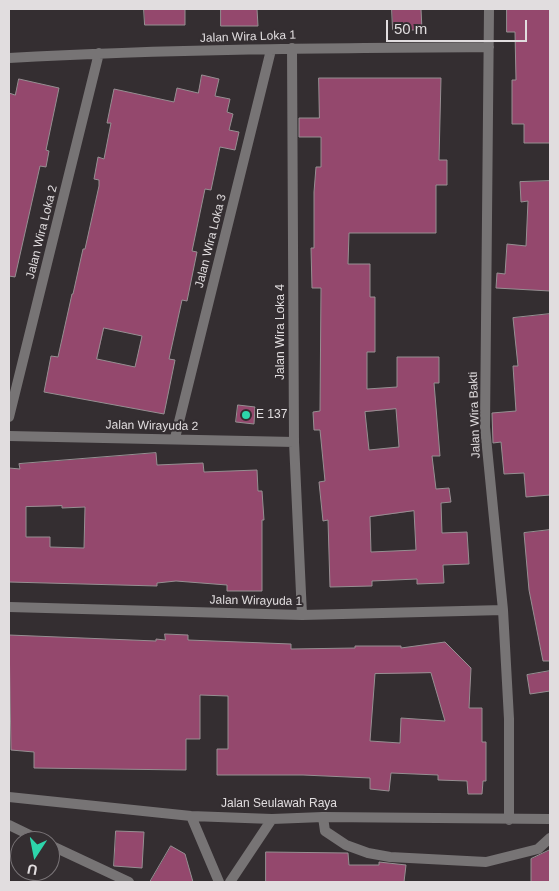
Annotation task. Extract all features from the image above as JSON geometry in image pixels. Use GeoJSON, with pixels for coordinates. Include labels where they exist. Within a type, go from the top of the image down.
{"type":"FeatureCollection","features":[{"type":"Feature","properties":{"kind":"street","name":"Jalan Wira Bakti"},"geometry":{"type":"LineString","coordinates":[[489,9],[485,427],[503,610],[509,719],[509,820]]}},
{"type":"Feature","properties":{"kind":"street","name":"Jalan Wira Loka 1"},"geometry":{"type":"LineString","coordinates":[[9,58],[100,53],[292,48],[489,47]]}},
{"type":"Feature","properties":{"kind":"street","name":"Jalan Wira Loka 4"},"geometry":{"type":"LineString","coordinates":[[292,48],[294,442],[302,615]]}},
{"type":"Feature","properties":{"kind":"street","name":"Jalan Wira Loka 3"},"geometry":{"type":"LineString","coordinates":[[175,438],[272,50]]}},
{"type":"Feature","properties":{"kind":"street","name":"Jalan Wira Loka 2"},"geometry":{"type":"LineString","coordinates":[[9,417],[100,53]]}},
{"type":"Feature","properties":{"kind":"street","name":"Jalan Wirayuda 2"},"geometry":{"type":"LineString","coordinates":[[9,436],[294,442]]}},
{"type":"Feature","properties":{"kind":"street","name":"Jalan Wirayuda 1"},"geometry":{"type":"LineString","coordinates":[[9,608],[302,615],[503,610]]}},
{"type":"Feature","properties":{"kind":"street","name":"Jalan Seulawah Raya"},"geometry":{"type":"LineString","coordinates":[[9,797],[191,816],[272,819],[323,817],[550,819]]}},
{"type":"Feature","properties":{"kind":"street"},"geometry":{"type":"LineString","coordinates":[[191,816],[219,882]]}},
{"type":"Feature","properties":{"kind":"street"},"geometry":{"type":"LineString","coordinates":[[323,817],[325,832],[346,845],[390,857],[486,862],[538,849],[550,838]]}},
{"type":"Feature","properties":{"kind":"street"},"geometry":{"type":"LineString","coordinates":[[230,882],[272,819]]}},
{"type":"Feature","properties":{"kind":"street"},"geometry":{"type":"LineString","coordinates":[[9,825],[21,831]]}},
{"type":"Feature","properties":{"kind":"street"},"geometry":{"type":"LineString","coordinates":[[60,850],[129,882]]}},
{"type":"Feature","properties":{"kind":"building"},"geometry":{"type":"Polygon","coordinates":[[[144,9],[185,9],[185,25],[145,25],[144,9]]]}},
{"type":"Feature","properties":{"kind":"building"},"geometry":{"type":"Polygon","coordinates":[[[221,9],[257,9],[258,26],[221,26],[221,9]]]}},
{"type":"Feature","properties":{"kind":"building"},"geometry":{"type":"Polygon","coordinates":[[[392,9],[421,9],[422,30],[393,30],[392,9]]]}},
{"type":"Feature","properties":{"kind":"building"},"geometry":{"type":"Polygon","coordinates":[[[507,9],[550,9],[550,143],[524,143],[524,124],[512,124],[512,80],[516,80],[515,32],[507,32],[507,9]]]}},
{"type":"Feature","properties":{"kind":"building"},"geometry":{"type":"Polygon","coordinates":[[[202,75],[219,79],[215,96],[230,99],[227,112],[233,114],[229,130],[239,132],[235,150],[220,147],[211,190],[205,189],[192,251],[197,252],[187,301],[182,300],[169,359],[175,360],[164,414],[44,392],[51,356],[58,357],[83,249],[85,249],[99,186],[99,180],[94,179],[98,157],[104,159],[111,123],[107,123],[114,89],[174,102],[177,88],[198,93],[202,75]],[[104,328],[97,359],[135,367],[142,336],[104,328]]]}},
{"type":"Feature","properties":{"kind":"building"},"geometry":{"type":"Polygon","coordinates":[[[319,78],[441,78],[439,160],[447,160],[447,185],[436,185],[436,233],[349,233],[348,264],[370,264],[370,297],[375,297],[375,352],[367,352],[367,389],[397,387],[397,357],[439,357],[439,383],[434,383],[440,456],[432,456],[436,489],[449,488],[451,502],[441,503],[442,533],[467,532],[469,564],[443,565],[444,583],[417,584],[417,579],[372,581],[372,586],[330,587],[328,520],[323,521],[319,482],[325,481],[320,430],[314,430],[313,412],[320,411],[321,288],[312,288],[311,248],[314,248],[314,192],[316,167],[321,167],[321,137],[299,137],[299,118],[319,118],[319,78]],[[396,409],[365,412],[369,450],[399,447],[396,409]],[[414,511],[370,517],[371,552],[416,550],[414,511]]]}},
{"type":"Feature","properties":{"kind":"building"},"geometry":{"type":"Polygon","coordinates":[[[19,79],[59,88],[46,150],[49,151],[46,167],[40,166],[15,277],[9,276],[9,93],[15,95],[19,79]]]}},
{"type":"Feature","properties":{"kind":"building"},"geometry":{"type":"Polygon","coordinates":[[[550,181],[550,291],[496,288],[497,273],[505,274],[507,244],[526,246],[528,201],[521,202],[520,182],[550,181]]]}},
{"type":"Feature","properties":{"kind":"building"},"geometry":{"type":"Polygon","coordinates":[[[550,314],[550,495],[526,497],[524,473],[504,474],[501,442],[493,443],[492,413],[516,411],[513,366],[518,366],[513,318],[550,314]]]}},
{"type":"Feature","properties":{"kind":"building","name":"E 137"},"geometry":{"type":"Polygon","coordinates":[[[238,405],[255,407],[254,424],[236,422],[238,405]]]}},
{"type":"Feature","properties":{"kind":"building"},"geometry":{"type":"Polygon","coordinates":[[[156,453],[157,465],[203,463],[204,472],[257,470],[258,491],[262,491],[264,520],[262,520],[262,591],[227,591],[227,585],[176,581],[157,583],[157,586],[9,582],[9,468],[20,469],[19,464],[156,453]],[[62,506],[26,507],[26,537],[50,537],[50,547],[84,548],[85,507],[62,508],[62,506]]]}},
{"type":"Feature","properties":{"kind":"building"},"geometry":{"type":"Polygon","coordinates":[[[550,530],[550,661],[543,661],[529,590],[524,533],[550,530]]]}},
{"type":"Feature","properties":{"kind":"building"},"geometry":{"type":"Polygon","coordinates":[[[165,634],[188,635],[188,640],[291,644],[291,649],[355,648],[355,646],[401,646],[401,648],[445,642],[471,668],[469,708],[482,708],[482,742],[486,742],[486,781],[483,781],[482,794],[468,794],[467,781],[438,780],[438,775],[391,773],[389,791],[370,789],[370,778],[303,775],[217,775],[217,749],[228,749],[228,696],[200,695],[200,739],[186,739],[186,770],[34,768],[34,752],[11,750],[9,635],[165,640],[165,634]],[[431,673],[375,674],[370,741],[400,743],[401,718],[445,721],[431,673]]]}},
{"type":"Feature","properties":{"kind":"building"},"geometry":{"type":"Polygon","coordinates":[[[550,671],[550,691],[530,694],[527,675],[550,671]]]}},
{"type":"Feature","properties":{"kind":"building"},"geometry":{"type":"Polygon","coordinates":[[[116,831],[144,832],[142,868],[114,866],[116,831]]]}},
{"type":"Feature","properties":{"kind":"building"},"geometry":{"type":"Polygon","coordinates":[[[171,846],[185,854],[193,882],[150,882],[171,846]]]}},
{"type":"Feature","properties":{"kind":"building"},"geometry":{"type":"Polygon","coordinates":[[[550,850],[550,882],[531,882],[531,859],[550,850]]]}},
{"type":"Feature","properties":{"kind":"building"},"geometry":{"type":"Polygon","coordinates":[[[266,852],[348,853],[349,865],[379,865],[379,862],[406,865],[404,882],[266,882],[266,852]]]}},
{"type":"Feature","properties":{"kind":"place","name":"E 137"},"geometry":{"type":"Point","coordinates":[246,415]}}]}
